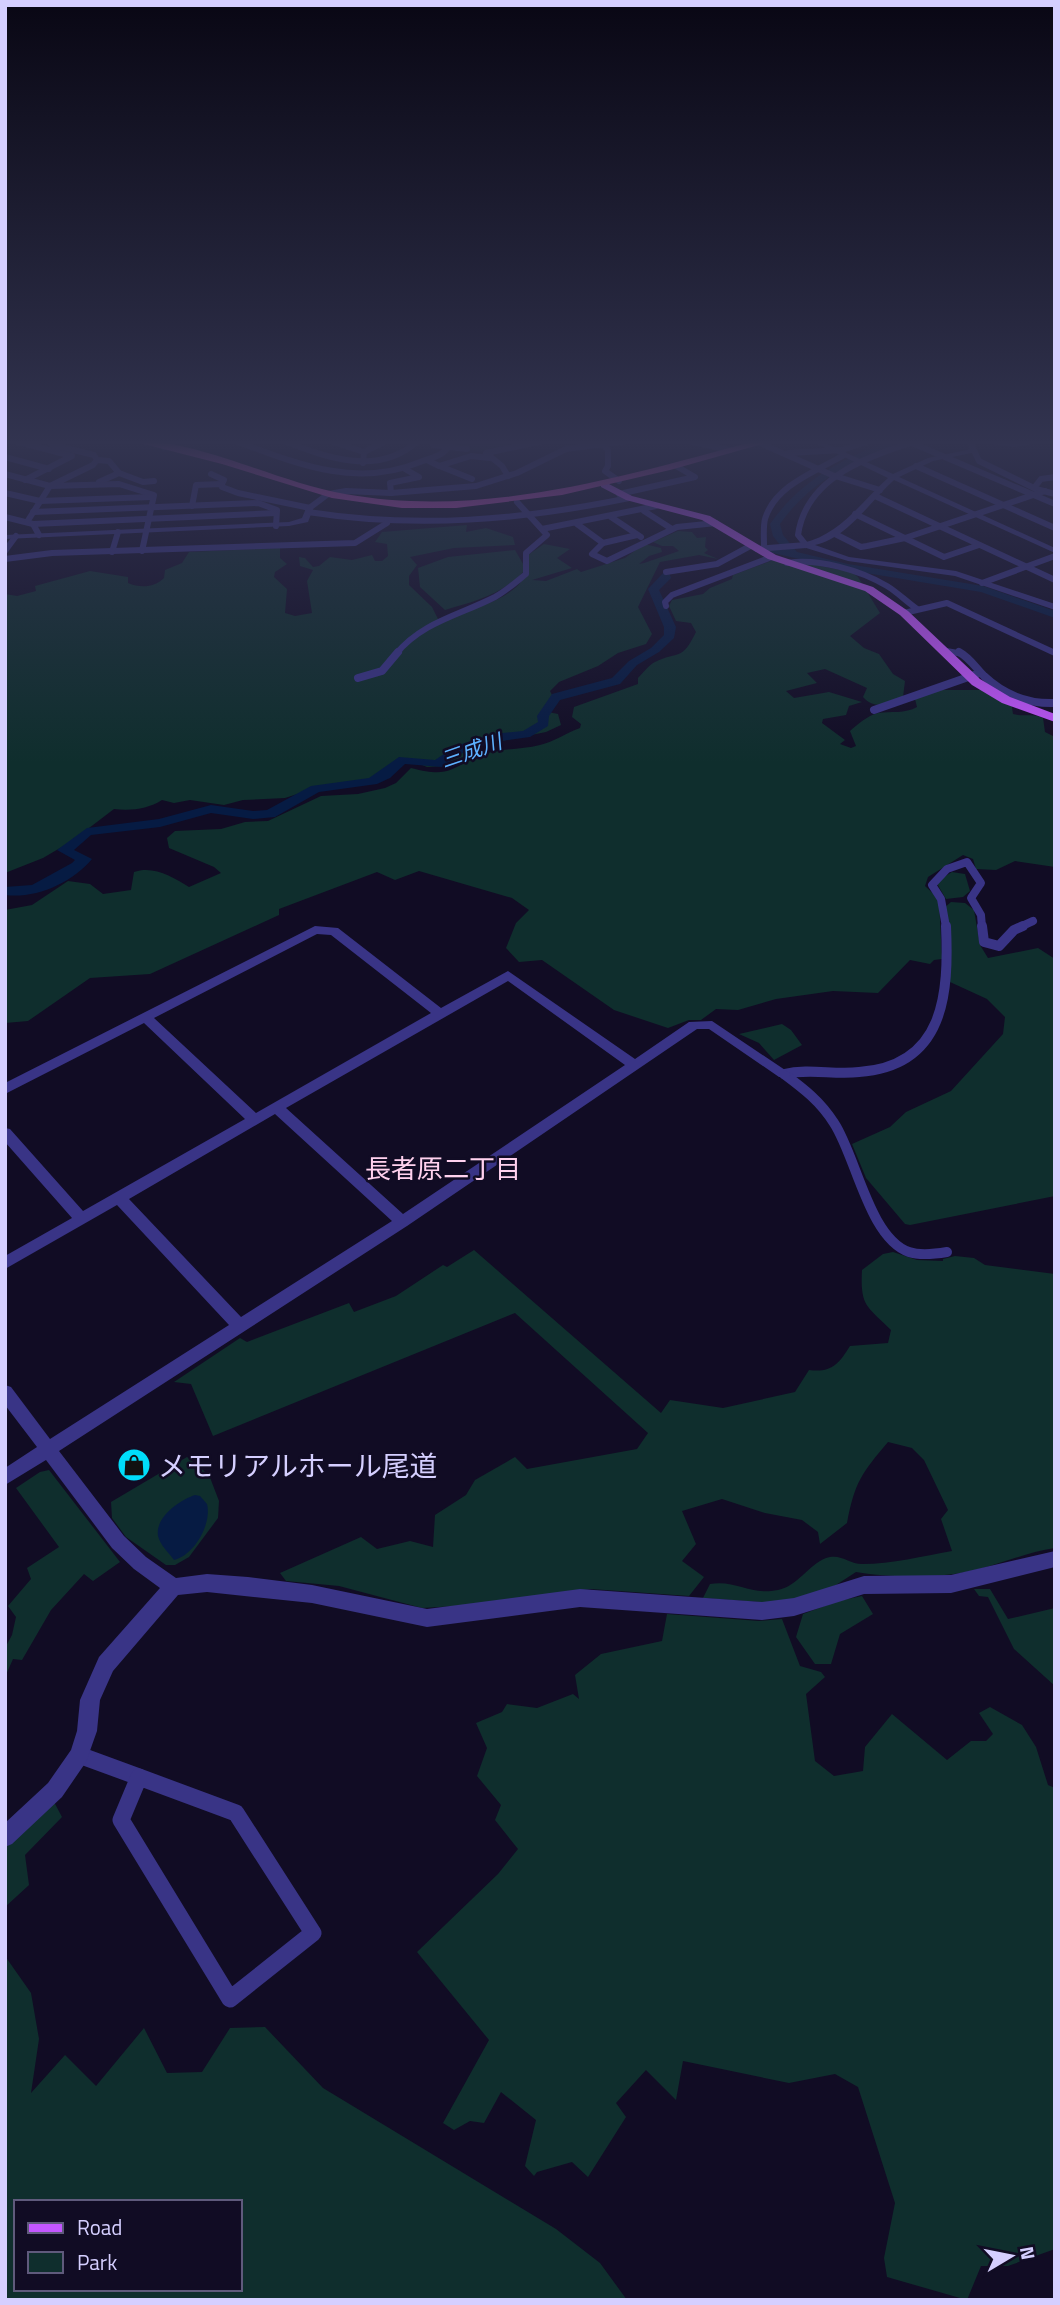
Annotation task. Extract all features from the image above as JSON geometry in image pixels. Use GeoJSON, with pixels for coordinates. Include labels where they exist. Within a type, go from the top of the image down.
{"type":"FeatureCollection","features":[{"type":"Feature","properties":{"kind":"main road"},"geometry":{"type":"LineString","coordinates":[[763,549],[788,563],[869,589],[904,613],[967,675],[1006,700],[1055,718]]}},
{"type":"Feature","properties":{"kind":"street"},"geometry":{"type":"LineString","coordinates":[[112,552],[113,548]]}},
{"type":"Feature","properties":{"kind":"street"},"geometry":{"type":"LineString","coordinates":[[5,558],[52,553],[229,548]]}},
{"type":"Feature","properties":{"kind":"street"},"geometry":{"type":"LineString","coordinates":[[358,678],[382,671],[407,641],[426,627],[506,591],[526,574],[526,553],[532,548]]}},
{"type":"Feature","properties":{"kind":"street"},"geometry":{"type":"LineString","coordinates":[[598,548],[592,554],[607,561],[634,548]]}},
{"type":"Feature","properties":{"kind":"street"},"geometry":{"type":"LineString","coordinates":[[666,572],[717,564],[763,549],[777,548]]}},
{"type":"Feature","properties":{"kind":"street"},"geometry":{"type":"LineString","coordinates":[[811,548],[848,559],[956,574],[1055,607]]}},
{"type":"Feature","properties":{"kind":"street"},"geometry":{"type":"LineString","coordinates":[[925,548],[944,557],[972,548]]}},
{"type":"Feature","properties":{"kind":"street"},"geometry":{"type":"LineString","coordinates":[[984,548],[1055,580]]}},
{"type":"Feature","properties":{"kind":"street"},"geometry":{"type":"LineString","coordinates":[[666,606],[665,602],[672,595],[710,579],[763,549]]}},
{"type":"Feature","properties":{"kind":"street"},"geometry":{"type":"LineString","coordinates":[[982,583],[1055,556]]}},
{"type":"Feature","properties":{"kind":"street"},"geometry":{"type":"LineString","coordinates":[[788,563],[808,563],[850,572],[887,586],[917,609]]}},
{"type":"Feature","properties":{"kind":"street"},"geometry":{"type":"LineString","coordinates":[[689,568],[710,579]]}},
{"type":"Feature","properties":{"kind":"street"},"geometry":{"type":"LineString","coordinates":[[904,613],[947,603],[1055,653]]}},
{"type":"Feature","properties":{"kind":"street"},"geometry":{"type":"LineString","coordinates":[[941,650],[951,650],[972,660],[981,673],[1013,697],[1031,702],[1055,703]]}},
{"type":"Feature","properties":{"kind":"street"},"geometry":{"type":"LineString","coordinates":[[874,710],[967,675],[981,673]]}},
{"type":"Feature","properties":{"kind":"street"},"geometry":{"type":"LineString","coordinates":[[783,1074],[802,1071],[852,1073],[881,1068],[911,1053],[934,1031],[943,1003],[947,962],[942,900],[932,885],[934,880],[957,863],[967,862],[981,883],[971,898],[981,915],[984,942],[999,946],[1014,930],[1033,921]]}},
{"type":"Feature","properties":{"kind":"street"},"geometry":{"type":"LineString","coordinates":[[5,1089],[315,930],[334,931],[440,1014]]}},
{"type":"Feature","properties":{"kind":"street"},"geometry":{"type":"LineString","coordinates":[[5,1264],[508,975],[633,1064]]}},
{"type":"Feature","properties":{"kind":"street"},"geometry":{"type":"LineString","coordinates":[[145,1016],[255,1120]]}},
{"type":"Feature","properties":{"kind":"street"},"geometry":{"type":"LineString","coordinates":[[5,1477],[402,1222],[633,1064],[694,1025],[702,1023],[712,1026],[816,1097],[831,1118],[889,1239],[908,1251],[924,1256],[947,1252]]}},
{"type":"Feature","properties":{"kind":"street"},"geometry":{"type":"LineString","coordinates":[[277,1108],[402,1222]]}},
{"type":"Feature","properties":{"kind":"street"},"geometry":{"type":"LineString","coordinates":[[5,1133],[82,1220]]}},
{"type":"Feature","properties":{"kind":"street"},"geometry":{"type":"LineString","coordinates":[[120,1199],[240,1327]]}},
{"type":"Feature","properties":{"kind":"street"},"geometry":{"type":"LineString","coordinates":[[5,1392],[118,1542],[140,1563],[173,1587]]}},
{"type":"Feature","properties":{"kind":"street"},"geometry":{"type":"LineString","coordinates":[[5,1837],[55,1790],[79,1755],[88,1731],[90,1700],[106,1664],[173,1587],[207,1583],[248,1586],[312,1594],[427,1618],[580,1598],[762,1612],[794,1607],[864,1585],[951,1584],[1055,1559]]}},
{"type":"Feature","properties":{"kind":"street"},"geometry":{"type":"LineString","coordinates":[[79,1755],[139,1777],[236,1813],[313,1933],[230,1999],[121,1820],[139,1777]]}},
{"type":"Feature","properties":{"kind":"green space"},"geometry":{"type":"Polygon","coordinates":[[[280,548],[280,558],[287,564],[275,572],[274,577],[287,589],[285,613],[295,616],[312,613],[307,581],[313,570],[300,566],[299,557],[305,558],[313,567],[319,566],[330,557],[352,560],[372,555],[375,561],[382,561],[388,556],[387,548],[463,548],[410,557],[417,565],[409,576],[409,585],[432,607],[438,619],[483,605],[511,591],[522,581],[527,569],[528,555],[539,548],[570,549],[557,558],[572,568],[532,580],[546,581],[577,569],[581,572],[625,558],[639,548],[659,548],[662,552],[649,556],[639,564],[679,551],[675,548],[706,548],[708,550],[704,553],[718,559],[699,555],[660,562],[638,607],[652,634],[646,644],[618,653],[598,666],[559,682],[550,691],[554,699],[552,706],[544,706],[543,711],[558,714],[561,725],[546,732],[502,741],[498,735],[480,738],[477,746],[459,761],[446,766],[427,767],[410,760],[400,762],[383,780],[370,784],[316,788],[285,798],[243,800],[224,805],[190,800],[174,803],[162,800],[139,809],[114,809],[72,841],[43,858],[5,873],[5,594],[17,596],[36,591],[35,586],[90,571],[128,577],[128,583],[147,586],[164,578],[165,570],[182,563],[189,552],[280,548]]]}},
{"type":"Feature","properties":{"kind":"green space"},"geometry":{"type":"Polygon","coordinates":[[[515,550],[526,569],[499,591],[478,600],[445,610],[420,587],[418,568],[448,557],[515,550]]]}},
{"type":"Feature","properties":{"kind":"green space"},"geometry":{"type":"Polygon","coordinates":[[[779,558],[851,572],[858,577],[880,613],[850,636],[864,648],[879,654],[893,674],[905,681],[903,697],[877,705],[863,697],[867,688],[825,669],[807,673],[817,683],[786,691],[794,698],[829,692],[862,702],[849,706],[846,715],[823,719],[822,723],[845,740],[840,744],[851,748],[856,746],[850,731],[863,721],[878,713],[917,707],[915,699],[934,690],[989,690],[1011,701],[1013,714],[1043,718],[1045,732],[1055,737],[1055,867],[1015,861],[996,870],[976,869],[973,859],[963,855],[928,877],[925,886],[939,899],[942,959],[934,960],[930,964],[910,960],[878,993],[833,991],[776,999],[738,1010],[716,1009],[701,1020],[689,1020],[668,1028],[614,1010],[542,960],[519,962],[506,948],[516,923],[529,910],[512,898],[419,871],[395,880],[377,872],[279,909],[279,915],[150,974],[90,978],[28,1021],[5,1023],[5,910],[32,905],[68,881],[90,884],[103,894],[131,890],[134,872],[141,870],[163,873],[189,887],[221,873],[214,867],[169,848],[167,838],[175,831],[221,829],[245,822],[268,821],[321,796],[358,794],[385,788],[396,783],[411,768],[434,772],[448,771],[489,753],[533,747],[555,740],[580,728],[581,724],[572,717],[574,707],[638,684],[638,678],[653,663],[679,654],[687,648],[696,632],[691,623],[676,621],[669,606],[672,600],[703,594],[710,588],[732,579],[733,575],[779,558]]]}},
{"type":"Feature","properties":{"kind":"green space"},"geometry":{"type":"Polygon","coordinates":[[[952,872],[965,874],[970,891],[963,897],[946,899],[936,882],[952,872]]]}},
{"type":"Feature","properties":{"kind":"green space"},"geometry":{"type":"Polygon","coordinates":[[[951,902],[965,903],[974,910],[980,945],[988,958],[1038,948],[1055,959],[1055,1196],[910,1225],[905,1224],[866,1178],[852,1144],[890,1127],[906,1112],[951,1091],[1003,1034],[1005,1017],[987,999],[950,982],[944,908],[951,902]]]}},
{"type":"Feature","properties":{"kind":"green space"},"geometry":{"type":"Polygon","coordinates":[[[782,1024],[791,1030],[802,1045],[774,1060],[759,1043],[739,1034],[782,1024]]]}},
{"type":"Feature","properties":{"kind":"green space"},"geometry":{"type":"Polygon","coordinates":[[[474,1250],[661,1413],[670,1400],[723,1408],[795,1392],[809,1370],[817,1371],[834,1366],[850,1346],[888,1343],[891,1330],[867,1305],[862,1292],[862,1270],[883,1254],[893,1252],[917,1260],[943,1261],[955,1256],[974,1258],[985,1265],[1055,1274],[1055,1548],[954,1574],[905,1576],[856,1572],[836,1585],[788,1604],[703,1598],[710,1584],[728,1584],[759,1591],[785,1588],[814,1565],[831,1557],[857,1564],[873,1564],[952,1551],[941,1519],[948,1510],[924,1460],[912,1448],[888,1442],[860,1479],[847,1523],[820,1544],[818,1532],[802,1520],[765,1513],[722,1499],[682,1511],[696,1544],[682,1561],[704,1577],[689,1596],[591,1589],[422,1608],[339,1586],[286,1581],[280,1573],[361,1537],[377,1549],[410,1541],[433,1547],[435,1515],[466,1495],[475,1480],[515,1457],[527,1469],[637,1449],[648,1433],[515,1313],[213,1436],[191,1384],[174,1382],[240,1338],[247,1342],[349,1303],[354,1312],[396,1296],[443,1265],[447,1267],[474,1250]]]}},
{"type":"Feature","properties":{"kind":"green space"},"geometry":{"type":"Polygon","coordinates":[[[187,1457],[209,1475],[219,1501],[218,1518],[189,1557],[175,1565],[166,1565],[126,1537],[112,1518],[111,1502],[187,1457]]]}},
{"type":"Feature","properties":{"kind":"green space"},"geometry":{"type":"Polygon","coordinates":[[[49,1470],[120,1562],[93,1581],[84,1574],[51,1610],[22,1660],[13,1659],[5,1677],[5,1648],[12,1635],[16,1617],[8,1606],[31,1579],[27,1568],[59,1547],[16,1488],[40,1472],[49,1470]]]}},
{"type":"Feature","properties":{"kind":"green space"},"geometry":{"type":"Polygon","coordinates":[[[974,1589],[990,1589],[1008,1619],[1055,1608],[1055,1686],[1014,1649],[988,1597],[979,1596],[974,1589]]]}},
{"type":"Feature","properties":{"kind":"green space"},"geometry":{"type":"Polygon","coordinates":[[[862,1596],[873,1614],[840,1634],[831,1664],[815,1664],[796,1637],[803,1614],[838,1601],[862,1596]]]}},
{"type":"Feature","properties":{"kind":"green space"},"geometry":{"type":"Polygon","coordinates":[[[667,1614],[759,1621],[782,1619],[800,1666],[821,1672],[825,1677],[806,1694],[815,1761],[834,1776],[863,1771],[865,1747],[892,1714],[947,1760],[971,1741],[986,1741],[993,1734],[979,1713],[990,1707],[1022,1725],[1036,1747],[1048,1785],[1055,1788],[1055,2249],[1008,2266],[981,2266],[967,2300],[887,2277],[884,2258],[895,2203],[858,2087],[835,2074],[789,2083],[683,2061],[676,2100],[646,2070],[616,2103],[626,2117],[588,2177],[572,2162],[537,2172],[534,2176],[525,2166],[536,2120],[501,2092],[484,2123],[470,2121],[454,2130],[443,2123],[489,2040],[417,1952],[498,1874],[518,1849],[495,1820],[501,1805],[477,1776],[487,1748],[476,1723],[502,1712],[507,1704],[537,1708],[573,1694],[579,1699],[575,1675],[601,1654],[662,1641],[667,1614]]]}},
{"type":"Feature","properties":{"kind":"green space"},"geometry":{"type":"Polygon","coordinates":[[[54,1802],[62,1817],[25,1855],[29,1885],[5,1907],[5,1846],[54,1802]]]}},
{"type":"Feature","properties":{"kind":"green space"},"geometry":{"type":"Polygon","coordinates":[[[5,1956],[31,1993],[39,2039],[31,2093],[65,2055],[96,2086],[144,2028],[167,2073],[202,2072],[230,2028],[265,2027],[323,2088],[556,2229],[600,2263],[627,2300],[5,2300],[5,1956]]]}},
{"type":"Feature","properties":{"kind":"water"},"geometry":{"type":"Polygon","coordinates":[[[195,1495],[200,1496],[207,1504],[207,1520],[195,1545],[182,1557],[174,1560],[158,1536],[160,1522],[170,1510],[195,1495]]]}},
{"type":"Feature","properties":{"kind":"waterway"},"geometry":{"type":"LineString","coordinates":[[788,548],[792,552]]}},
{"type":"Feature","properties":{"kind":"waterway"},"geometry":{"type":"LineString","coordinates":[[768,549],[848,567],[983,589],[1055,615]]}},
{"type":"Feature","properties":{"kind":"waterway","name":"三成川"},"geometry":{"type":"LineString","coordinates":[[138,825],[160,823],[211,809],[253,815],[270,814],[316,789],[372,781],[385,775],[404,760],[437,764],[460,749],[492,738],[526,734],[544,723],[543,716],[556,697],[616,681],[633,663],[655,650],[670,636],[670,627],[653,589],[666,578],[665,574]]}},
{"type":"Feature","properties":{"kind":"waterway","name":"三成川"},"geometry":{"type":"LineString","coordinates":[[72,854],[64,850],[87,832],[134,825]]}},
{"type":"Feature","properties":{"kind":"waterway","name":"三成川"},"geometry":{"type":"LineString","coordinates":[[5,891],[26,891],[48,884],[85,859],[75,856]]}},
{"type":"Feature","properties":{"kind":"place","name":"メモリアルホール尾道"},"geometry":{"type":"Point","coordinates":[134,1465]}},
{"type":"Feature","properties":{"kind":"district","name":"長者原二丁目"},"geometry":{"type":"Point","coordinates":[443,1168]}}]}
